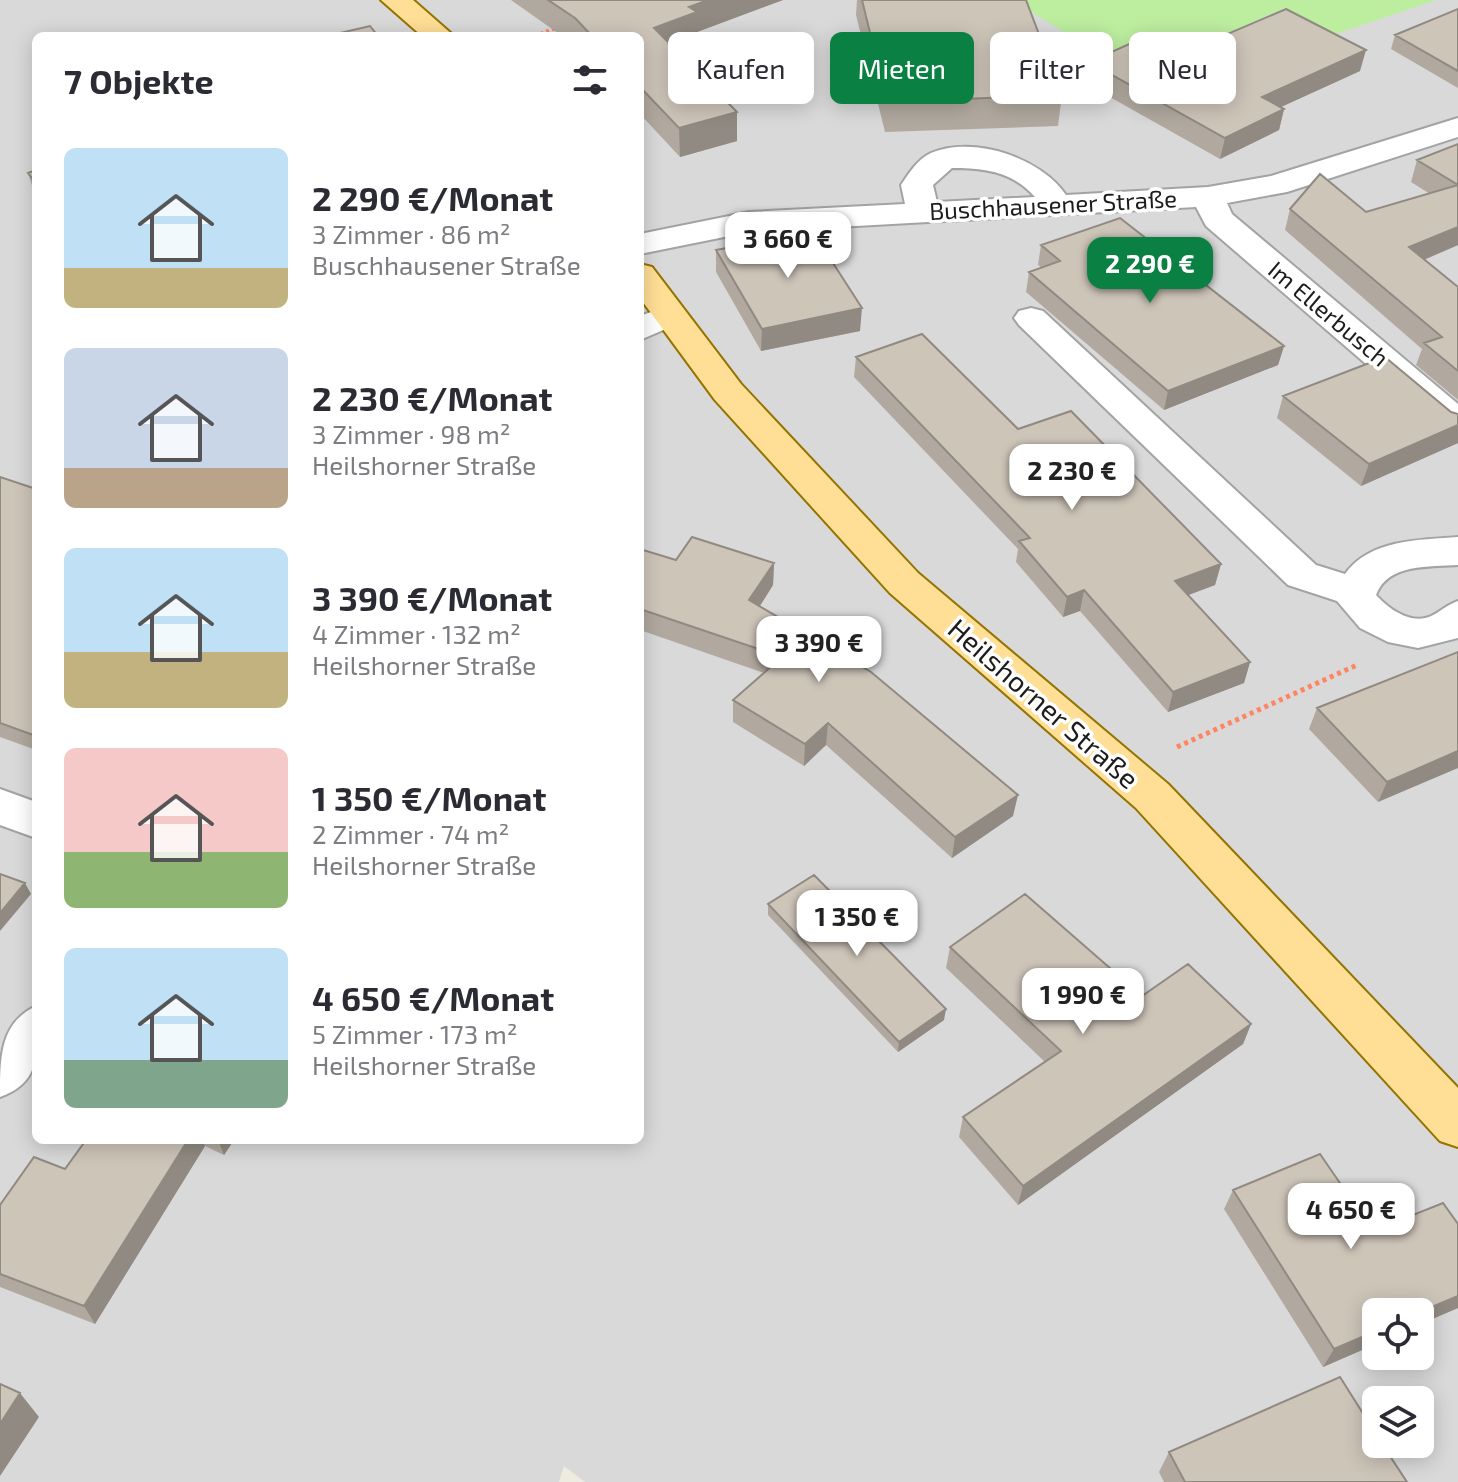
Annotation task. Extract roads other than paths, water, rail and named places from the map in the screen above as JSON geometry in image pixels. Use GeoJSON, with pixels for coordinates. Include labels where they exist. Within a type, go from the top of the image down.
{"type":"FeatureCollection","features":[{"type":"Feature","properties":{"kind":"main road"},"geometry":{"type":"LineString","coordinates":[[395,0],[435,32]]}},
{"type":"Feature","properties":{"kind":"main road","name":"Heilshorner Straße"},"geometry":{"type":"LineString","coordinates":[[644,287],[655,322],[728,392],[904,583],[1127,774],[1184,830],[1458,1124]]}},
{"type":"Feature","properties":{"kind":"street","name":"Buschhausener Straße"},"geometry":{"type":"LineString","coordinates":[[644,243],[749,222],[1208,197],[1276,185],[1458,127]]}},
{"type":"Feature","properties":{"kind":"street"},"geometry":{"type":"LineString","coordinates":[[923,211],[917,185],[928,170],[945,159],[997,159],[1034,175],[1048,189],[1056,204]]}},
{"type":"Feature","properties":{"kind":"street","name":"Im Ellerbusch"},"geometry":{"type":"LineString","coordinates":[[1208,197],[1218,219],[1458,424]]}},
{"type":"Feature","properties":{"kind":"street"},"geometry":{"type":"LineString","coordinates":[[1031,318],[1302,575],[1356,592]]}},
{"type":"Feature","properties":{"kind":"street"},"geometry":{"type":"LineString","coordinates":[[1458,551],[1380,562],[1357,584],[1356,592],[1361,608],[1371,617],[1394,628],[1425,632],[1453,622],[1458,616]]}},
{"type":"Feature","properties":{"kind":"street"},"geometry":{"type":"LineString","coordinates":[[0,807],[32,819]]}},
{"type":"Feature","properties":{"kind":"street"},"geometry":{"type":"LineString","coordinates":[[0,1075],[32,1033]]}}]}
